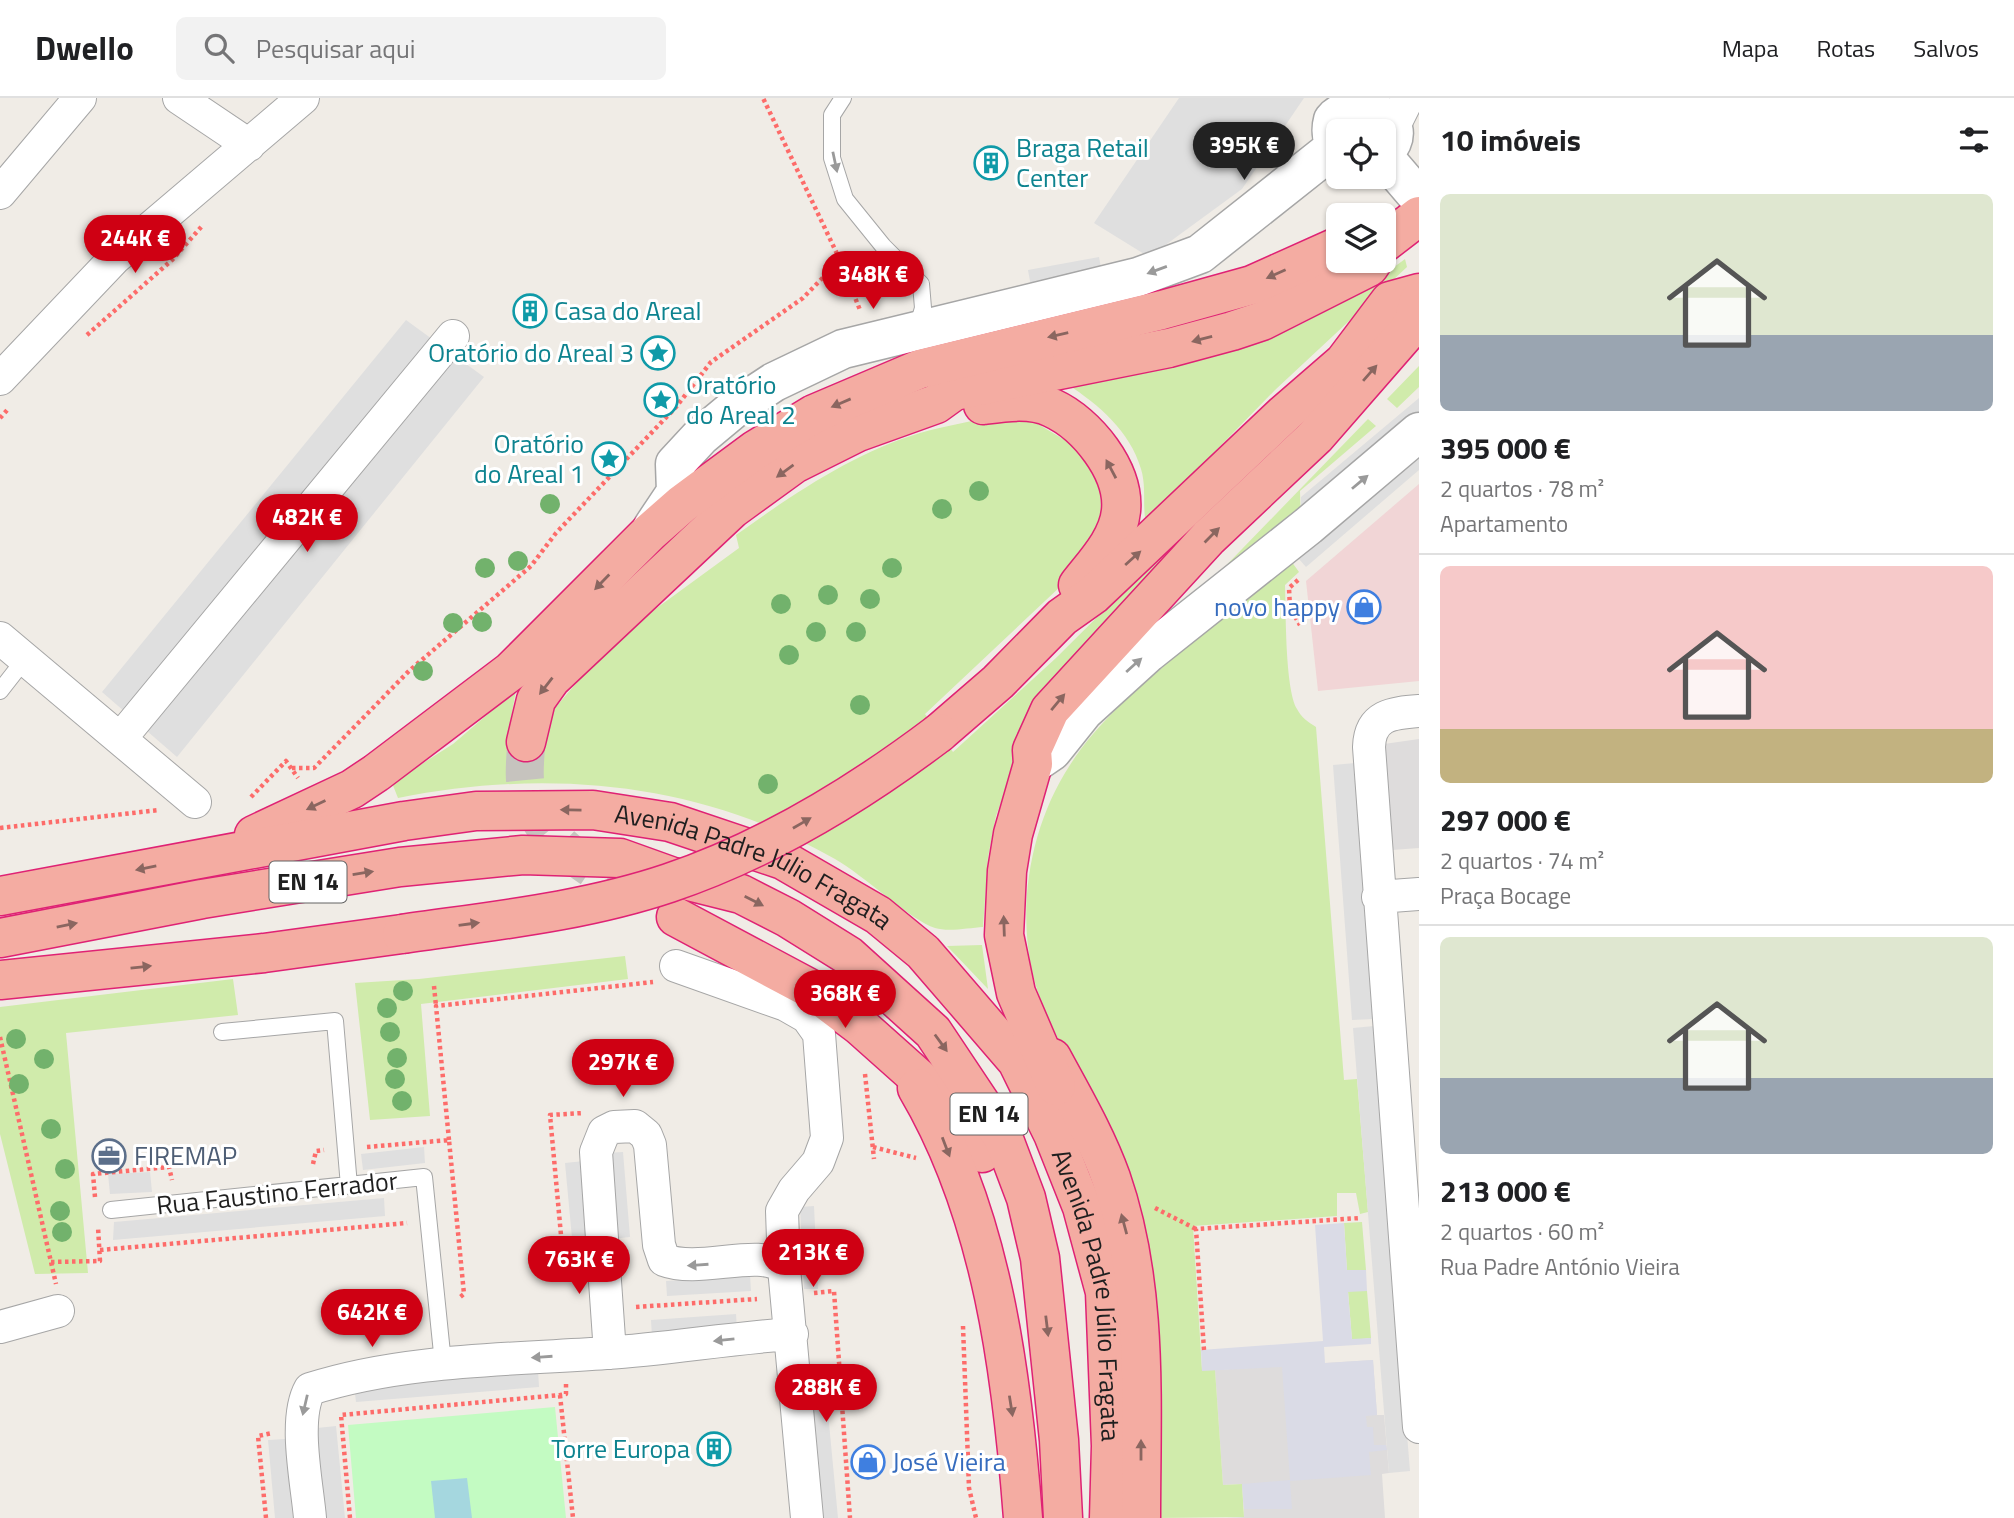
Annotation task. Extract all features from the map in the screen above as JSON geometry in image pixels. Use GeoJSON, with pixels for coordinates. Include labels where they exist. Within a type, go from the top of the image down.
{"type":"FeatureCollection","features":[{"type":"Feature","properties":{"kind":"highway"},"geometry":{"type":"LineString","coordinates":[[1396,234],[1419,216]]}},
{"type":"Feature","properties":{"kind":"highway"},"geometry":{"type":"LineString","coordinates":[[213,855],[352,789],[376,773],[510,671],[649,533],[755,450],[814,415],[920,369],[1162,310],[1252,285],[1326,252]]}},
{"type":"Feature","properties":{"kind":"highway"},"geometry":{"type":"LineString","coordinates":[[526,742],[536,699],[551,679],[733,509],[794,464],[829,445],[936,404],[954,391],[1169,348],[1262,321],[1360,273]]}},
{"type":"Feature","properties":{"kind":"highway"},"geometry":{"type":"LineString","coordinates":[[0,981],[264,953],[546,912],[611,899],[669,883],[778,837],[855,793],[939,733],[998,682],[1062,617],[1093,595],[1344,362],[1390,301],[1419,293]]}},
{"type":"Feature","properties":{"kind":"highway"},"geometry":{"type":"LineString","coordinates":[[1082,1207],[1088,1159],[1016,993],[1004,935],[1004,905],[1013,834],[1033,764],[1032,750],[1050,710],[1209,537],[1317,436],[1412,326],[1419,302]]}},
{"type":"Feature","properties":{"kind":"highway"},"geometry":{"type":"LineString","coordinates":[[936,404],[958,407],[1007,401],[1052,407],[1080,428],[1101,450],[1116,480],[1121,510],[1113,539],[1077,586],[1062,617]]}},
{"type":"Feature","properties":{"kind":"highway","name":"Avenida Padre Júlio Fragata"},"geometry":{"type":"LineString","coordinates":[[0,896],[213,855],[476,811],[593,810],[670,822],[783,860],[878,915],[923,952],[1017,1061],[1053,1134],[1082,1207],[1105,1292],[1111,1446],[1109,1518]]}},
{"type":"Feature","properties":{"kind":"highway","name":"Avenida Padre Júlio Fragata"},"geometry":{"type":"LineString","coordinates":[[0,938],[202,899],[400,867],[523,855],[620,858],[673,877],[741,894],[819,936],[849,957],[933,1032],[1003,1137],[1026,1198],[1040,1258],[1059,1440],[1063,1518]]}},
{"type":"Feature","properties":{"kind":"highway"},"geometry":{"type":"LineString","coordinates":[[676,918],[811,989],[860,1026],[970,1124],[1016,1232],[1040,1258]]}},
{"type":"Feature","properties":{"kind":"highway"},"geometry":{"type":"LineString","coordinates":[[1016,993],[1086,1119],[1111,1177],[1125,1227],[1139,1319],[1141,1518]]}},
{"type":"Feature","properties":{"kind":"highway"},"geometry":{"type":"LineString","coordinates":[[903,1065],[938,1124],[983,1249],[1012,1413],[1023,1518]]}},
{"type":"Feature","properties":{"kind":"street"},"geometry":{"type":"LineString","coordinates":[[0,193],[79,98]]}},
{"type":"Feature","properties":{"kind":"street"},"geometry":{"type":"LineString","coordinates":[[179,98],[249,145]]}},
{"type":"Feature","properties":{"kind":"street"},"geometry":{"type":"LineString","coordinates":[[0,379],[115,258],[303,98]]}},
{"type":"Feature","properties":{"kind":"street"},"geometry":{"type":"LineString","coordinates":[[1337,119],[1350,102],[1383,107],[1387,119]]}},
{"type":"Feature","properties":{"kind":"street"},"geometry":{"type":"LineString","coordinates":[[1396,141],[1419,198]]}},
{"type":"Feature","properties":{"kind":"street"},"geometry":{"type":"LineString","coordinates":[[649,533],[676,492],[675,464],[700,437],[736,407],[774,382],[843,349],[1138,277],[1200,254],[1326,157]]}},
{"type":"Feature","properties":{"kind":"street"},"geometry":{"type":"LineString","coordinates":[[120,738],[453,336]]}},
{"type":"Feature","properties":{"kind":"street"},"geometry":{"type":"LineString","coordinates":[[1033,764],[1052,751],[1084,711],[1148,653],[1308,526],[1419,432]]}},
{"type":"Feature","properties":{"kind":"street"},"geometry":{"type":"LineString","coordinates":[[0,638],[120,738],[181,806]]}},
{"type":"Feature","properties":{"kind":"street"},"geometry":{"type":"LineString","coordinates":[[1419,710],[1390,713],[1379,719],[1369,736],[1378,897],[1419,1427]]}},
{"type":"Feature","properties":{"kind":"street"},"geometry":{"type":"LineString","coordinates":[[1378,897],[1419,894]]}},
{"type":"Feature","properties":{"kind":"street"},"geometry":{"type":"LineString","coordinates":[[671,973],[786,1004],[807,1017],[819,1034],[827,1138],[818,1162],[794,1190],[782,1211],[807,1518]]}},
{"type":"Feature","properties":{"kind":"street"},"geometry":{"type":"LineString","coordinates":[[610,1353],[596,1171],[597,1142],[604,1132],[614,1127],[635,1126],[648,1140],[659,1245],[664,1260],[681,1266],[766,1259],[786,1282]]}},
{"type":"Feature","properties":{"kind":"street"},"geometry":{"type":"LineString","coordinates":[[0,1327],[58,1311]]}},
{"type":"Feature","properties":{"kind":"street"},"geometry":{"type":"LineString","coordinates":[[310,1518],[302,1419],[303,1401],[310,1390],[333,1382],[443,1363],[610,1353],[792,1334]]}},
{"type":"Feature","properties":{"kind":"lane"},"geometry":{"type":"LineString","coordinates":[[843,98],[832,115],[832,158],[845,199],[883,246],[921,284],[923,308],[917,331]]}},
{"type":"Feature","properties":{"kind":"lane"},"geometry":{"type":"LineString","coordinates":[[0,691],[25,659]]}},
{"type":"Feature","properties":{"kind":"lane"},"geometry":{"type":"LineString","coordinates":[[222,1032],[335,1021],[349,1186]]}},
{"type":"Feature","properties":{"kind":"lane","name":"Rua Faustino Ferrador"},"geometry":{"type":"LineString","coordinates":[[111,1210],[424,1177],[443,1363]]}},
{"type":"Feature","properties":{"kind":"path"},"geometry":{"type":"LineString","coordinates":[[763,98],[840,260],[860,310]]}},
{"type":"Feature","properties":{"kind":"path"},"geometry":{"type":"LineString","coordinates":[[249,799],[286,761],[292,768],[314,768],[409,671],[531,566],[556,533],[676,407],[711,362],[803,298],[840,260]]}},
{"type":"Feature","properties":{"kind":"path"},"geometry":{"type":"LineString","coordinates":[[1300,625],[1290,608],[1289,588],[1303,576]]}},
{"type":"Feature","properties":{"kind":"path"},"geometry":{"type":"LineString","coordinates":[[0,828],[181,806]]}},
{"type":"Feature","properties":{"kind":"path"},"geometry":{"type":"LineString","coordinates":[[436,1006],[671,973]]}},
{"type":"Feature","properties":{"kind":"path"},"geometry":{"type":"LineString","coordinates":[[434,986],[449,1140]]}},
{"type":"Feature","properties":{"kind":"path"},"geometry":{"type":"LineString","coordinates":[[0,1037],[51,1262],[100,1262],[100,1250],[407,1222],[408,1235]]}},
{"type":"Feature","properties":{"kind":"path"},"geometry":{"type":"LineString","coordinates":[[864,1064],[874,1159]]}},
{"type":"Feature","properties":{"kind":"path"},"geometry":{"type":"LineString","coordinates":[[873,1147],[922,1159]]}},
{"type":"Feature","properties":{"kind":"path"},"geometry":{"type":"LineString","coordinates":[[1150,1205],[1196,1229],[1360,1218]]}},
{"type":"Feature","properties":{"kind":"path"},"geometry":{"type":"LineString","coordinates":[[1196,1229],[1204,1350]]}},
{"type":"Feature","properties":{"kind":"path"},"geometry":{"type":"LineString","coordinates":[[453,1301],[464,1294],[460,1255]]}},
{"type":"Feature","properties":{"kind":"path"},"geometry":{"type":"LineString","coordinates":[[564,1257],[582,1257]]}},
{"type":"Feature","properties":{"kind":"path"},"geometry":{"type":"LineString","coordinates":[[637,1307],[786,1282],[834,1291],[850,1518]]}},
{"type":"Feature","properties":{"kind":"path"},"geometry":{"type":"LineString","coordinates":[[963,1320],[969,1489],[976,1518]]}},
{"type":"Feature","properties":{"kind":"path"},"geometry":{"type":"LineString","coordinates":[[349,1518],[341,1415],[560,1395],[566,1394],[566,1381]]}},
{"type":"Feature","properties":{"kind":"path"},"geometry":{"type":"LineString","coordinates":[[560,1395],[573,1518]]}},
{"type":"Feature","properties":{"kind":"shaded area","name":"Braga Retail Center"},"geometry":{"type":"Polygon","coordinates":[[[1179,98],[1304,98],[1242,189],[1149,257],[1094,223],[1179,98]]]}},
{"type":"Feature","properties":{"kind":"shaded area"},"geometry":{"type":"Polygon","coordinates":[[[1099,257],[1103,278],[1032,292],[1028,270],[1099,257]]]}},
{"type":"Feature","properties":{"kind":"shaded area"},"geometry":{"type":"Polygon","coordinates":[[[406,320],[484,377],[177,757],[102,692],[406,320]]]}},
{"type":"Feature","properties":{"kind":"shaded area"},"geometry":{"type":"Polygon","coordinates":[[[1419,398],[1419,424],[1301,524],[1301,497],[1419,398]]]}},
{"type":"Feature","properties":{"kind":"shaded area"},"geometry":{"type":"Polygon","coordinates":[[[1419,440],[1419,470],[1306,567],[1290,549],[1419,440]]]}},
{"type":"Feature","properties":{"kind":"shaded area","name":"novo happy"},"geometry":{"type":"Polygon","coordinates":[[[1419,484],[1419,681],[1318,691],[1306,581],[1419,484]]]}},
{"type":"Feature","properties":{"kind":"shaded area"},"geometry":{"type":"Polygon","coordinates":[[[1419,739],[1419,848],[1392,850],[1384,744],[1419,739]]]}},
{"type":"Feature","properties":{"kind":"shaded area"},"geometry":{"type":"Polygon","coordinates":[[[1355,763],[1374,1019],[1352,1020],[1333,765],[1355,763]]]}},
{"type":"Feature","properties":{"kind":"shaded area"},"geometry":{"type":"Polygon","coordinates":[[[1374,1026],[1410,1471],[1389,1473],[1353,1028],[1374,1026]]]}},
{"type":"Feature","properties":{"kind":"shaded area"},"geometry":{"type":"Polygon","coordinates":[[[424,1147],[425,1163],[363,1170],[361,1154],[424,1147]]]}},
{"type":"Feature","properties":{"kind":"shaded area"},"geometry":{"type":"Polygon","coordinates":[[[623,1152],[630,1237],[612,1239],[604,1153],[623,1152]]]}},
{"type":"Feature","properties":{"kind":"shaded area"},"geometry":{"type":"Polygon","coordinates":[[[584,1161],[591,1247],[573,1249],[565,1163],[584,1161]]]}},
{"type":"Feature","properties":{"kind":"shaded area"},"geometry":{"type":"Polygon","coordinates":[[[150,1172],[152,1192],[110,1194],[108,1174],[150,1172]]]}},
{"type":"Feature","properties":{"kind":"shaded area"},"geometry":{"type":"Polygon","coordinates":[[[384,1198],[385,1216],[113,1240],[114,1222],[384,1198]]]}},
{"type":"Feature","properties":{"kind":"shaded area"},"geometry":{"type":"Polygon","coordinates":[[[814,1206],[818,1289],[804,1289],[800,1207],[814,1206]]]}},
{"type":"Feature","properties":{"kind":"shaded area"},"geometry":{"type":"Polygon","coordinates":[[[1344,1223],[1347,1270],[1366,1270],[1367,1291],[1348,1292],[1352,1339],[1371,1338],[1371,1344],[1324,1347],[1325,1363],[1373,1360],[1377,1415],[1366,1416],[1367,1427],[1373,1427],[1374,1445],[1386,1445],[1387,1450],[1369,1452],[1371,1475],[1290,1481],[1292,1509],[1244,1509],[1242,1484],[1290,1480],[1282,1367],[1202,1371],[1201,1350],[1323,1341],[1315,1225],[1344,1223]]]}},
{"type":"Feature","properties":{"kind":"shaded area"},"geometry":{"type":"Polygon","coordinates":[[[750,1275],[751,1291],[667,1296],[666,1281],[750,1275]]]}},
{"type":"Feature","properties":{"kind":"shaded area"},"geometry":{"type":"Polygon","coordinates":[[[736,1314],[737,1330],[652,1337],[651,1320],[736,1314]]]}},
{"type":"Feature","properties":{"kind":"shaded area"},"geometry":{"type":"Polygon","coordinates":[[[1373,1360],[1377,1415],[1384,1415],[1389,1473],[1382,1474],[1385,1518],[1225,1518],[1244,1517],[1244,1509],[1242,1484],[1223,1485],[1215,1370],[1373,1360]]]}},
{"type":"Feature","properties":{"kind":"shaded area"},"geometry":{"type":"Polygon","coordinates":[[[538,1370],[539,1387],[356,1402],[354,1385],[538,1370]]]}},
{"type":"Feature","properties":{"kind":"shaded area"},"geometry":{"type":"Polygon","coordinates":[[[825,1381],[838,1518],[821,1518],[809,1382],[825,1381]]]}},
{"type":"Feature","properties":{"kind":"shaded area"},"geometry":{"type":"Polygon","coordinates":[[[336,1426],[345,1518],[325,1518],[317,1428],[336,1426]]]}},
{"type":"Feature","properties":{"kind":"shaded area"},"geometry":{"type":"Polygon","coordinates":[[[285,1439],[293,1518],[275,1518],[268,1440],[285,1439]]]}},
{"type":"Feature","properties":{"kind":"green space"},"geometry":{"type":"Polygon","coordinates":[[[1405,259],[1407,267],[1275,390],[1158,510],[1145,518],[1143,475],[1136,455],[1112,420],[1067,384],[1186,362],[1276,336],[1334,307],[1385,273],[1396,273],[1396,265],[1405,259]]]}},
{"type":"Feature","properties":{"kind":"green space"},"geometry":{"type":"Polygon","coordinates":[[[1419,366],[1419,387],[1397,408],[1387,399],[1419,366]]]}},
{"type":"Feature","properties":{"kind":"green space"},"geometry":{"type":"Polygon","coordinates":[[[994,416],[1031,420],[1075,446],[1100,482],[1102,526],[1062,585],[925,714],[953,752],[1056,658],[1230,485],[1015,763],[996,816],[988,857],[983,927],[952,930],[925,924],[835,859],[784,833],[731,813],[677,798],[622,788],[511,784],[398,798],[392,783],[453,744],[516,690],[506,747],[526,742],[613,640],[739,548],[736,535],[801,490],[895,441],[994,416]]]}},
{"type":"Feature","properties":{"kind":"green space"},"geometry":{"type":"Polygon","coordinates":[[[1368,419],[1376,426],[1300,491],[1301,524],[1152,642],[1368,419]]]}},
{"type":"Feature","properties":{"kind":"green space"},"geometry":{"type":"Polygon","coordinates":[[[1289,558],[1299,572],[1285,585],[1290,684],[1299,712],[1316,727],[1344,1080],[1357,1079],[1368,1212],[1360,1214],[1356,1193],[1337,1193],[1337,1216],[1193,1226],[1202,1370],[1215,1370],[1223,1485],[1242,1484],[1244,1517],[1155,1518],[1082,1084],[1055,1033],[1034,979],[1026,924],[1030,868],[1036,841],[1056,789],[1093,734],[1134,693],[1289,558]]]}},
{"type":"Feature","properties":{"kind":"green space"},"geometry":{"type":"Polygon","coordinates":[[[982,945],[988,989],[947,946],[982,945]]]}},
{"type":"Feature","properties":{"kind":"green space"},"geometry":{"type":"Polygon","coordinates":[[[625,956],[628,979],[421,1004],[430,1116],[370,1120],[355,983],[419,979],[625,956]]]}},
{"type":"Feature","properties":{"kind":"green space"},"geometry":{"type":"Polygon","coordinates":[[[233,979],[238,1015],[66,1033],[88,1273],[35,1274],[0,1134],[0,1007],[233,979]]]}},
{"type":"Feature","properties":{"kind":"green space"},"geometry":{"type":"Polygon","coordinates":[[[1362,1222],[1366,1270],[1347,1271],[1344,1223],[1362,1222]]]}},
{"type":"Feature","properties":{"kind":"green space"},"geometry":{"type":"Polygon","coordinates":[[[1348,1291],[1367,1291],[1371,1338],[1352,1340],[1348,1291]]]}},
{"type":"Feature","properties":{"kind":"green space"},"geometry":{"type":"Polygon","coordinates":[[[555,1407],[566,1518],[356,1518],[348,1425],[555,1407]]]}},
{"type":"Feature","properties":{"kind":"water"},"geometry":{"type":"Polygon","coordinates":[[[467,1478],[472,1518],[435,1518],[431,1481],[467,1478]]]}},
{"type":"Feature","properties":{"kind":"tunnel"},"geometry":{"type":"LineString","coordinates":[[526,742],[526,786],[533,808],[545,827],[576,858],[654,905]]}},
{"type":"Feature","properties":{"kind":"place","name":"Braga Retail Center"},"geometry":{"type":"Point","coordinates":[991,163]}},
{"type":"Feature","properties":{"kind":"place","name":"Casa do Areal"},"geometry":{"type":"Point","coordinates":[530,311]}},
{"type":"Feature","properties":{"kind":"place","name":"Oratório do Areal 3"},"geometry":{"type":"Point","coordinates":[658,353]}},
{"type":"Feature","properties":{"kind":"place","name":"Oratório do Areal 2"},"geometry":{"type":"Point","coordinates":[661,400]}},
{"type":"Feature","properties":{"kind":"place","name":"Oratório do Areal 1"},"geometry":{"type":"Point","coordinates":[609,459]}},
{"type":"Feature","properties":{"kind":"place","name":"novo happy"},"geometry":{"type":"Point","coordinates":[1364,607]}},
{"type":"Feature","properties":{"kind":"place","name":"FIREMAP"},"geometry":{"type":"Point","coordinates":[109,1156]}},
{"type":"Feature","properties":{"kind":"place","name":"Torre Europa"},"geometry":{"type":"Point","coordinates":[714,1449]}},
{"type":"Feature","properties":{"kind":"place","name":"José Vieira"},"geometry":{"type":"Point","coordinates":[868,1462]}}]}
